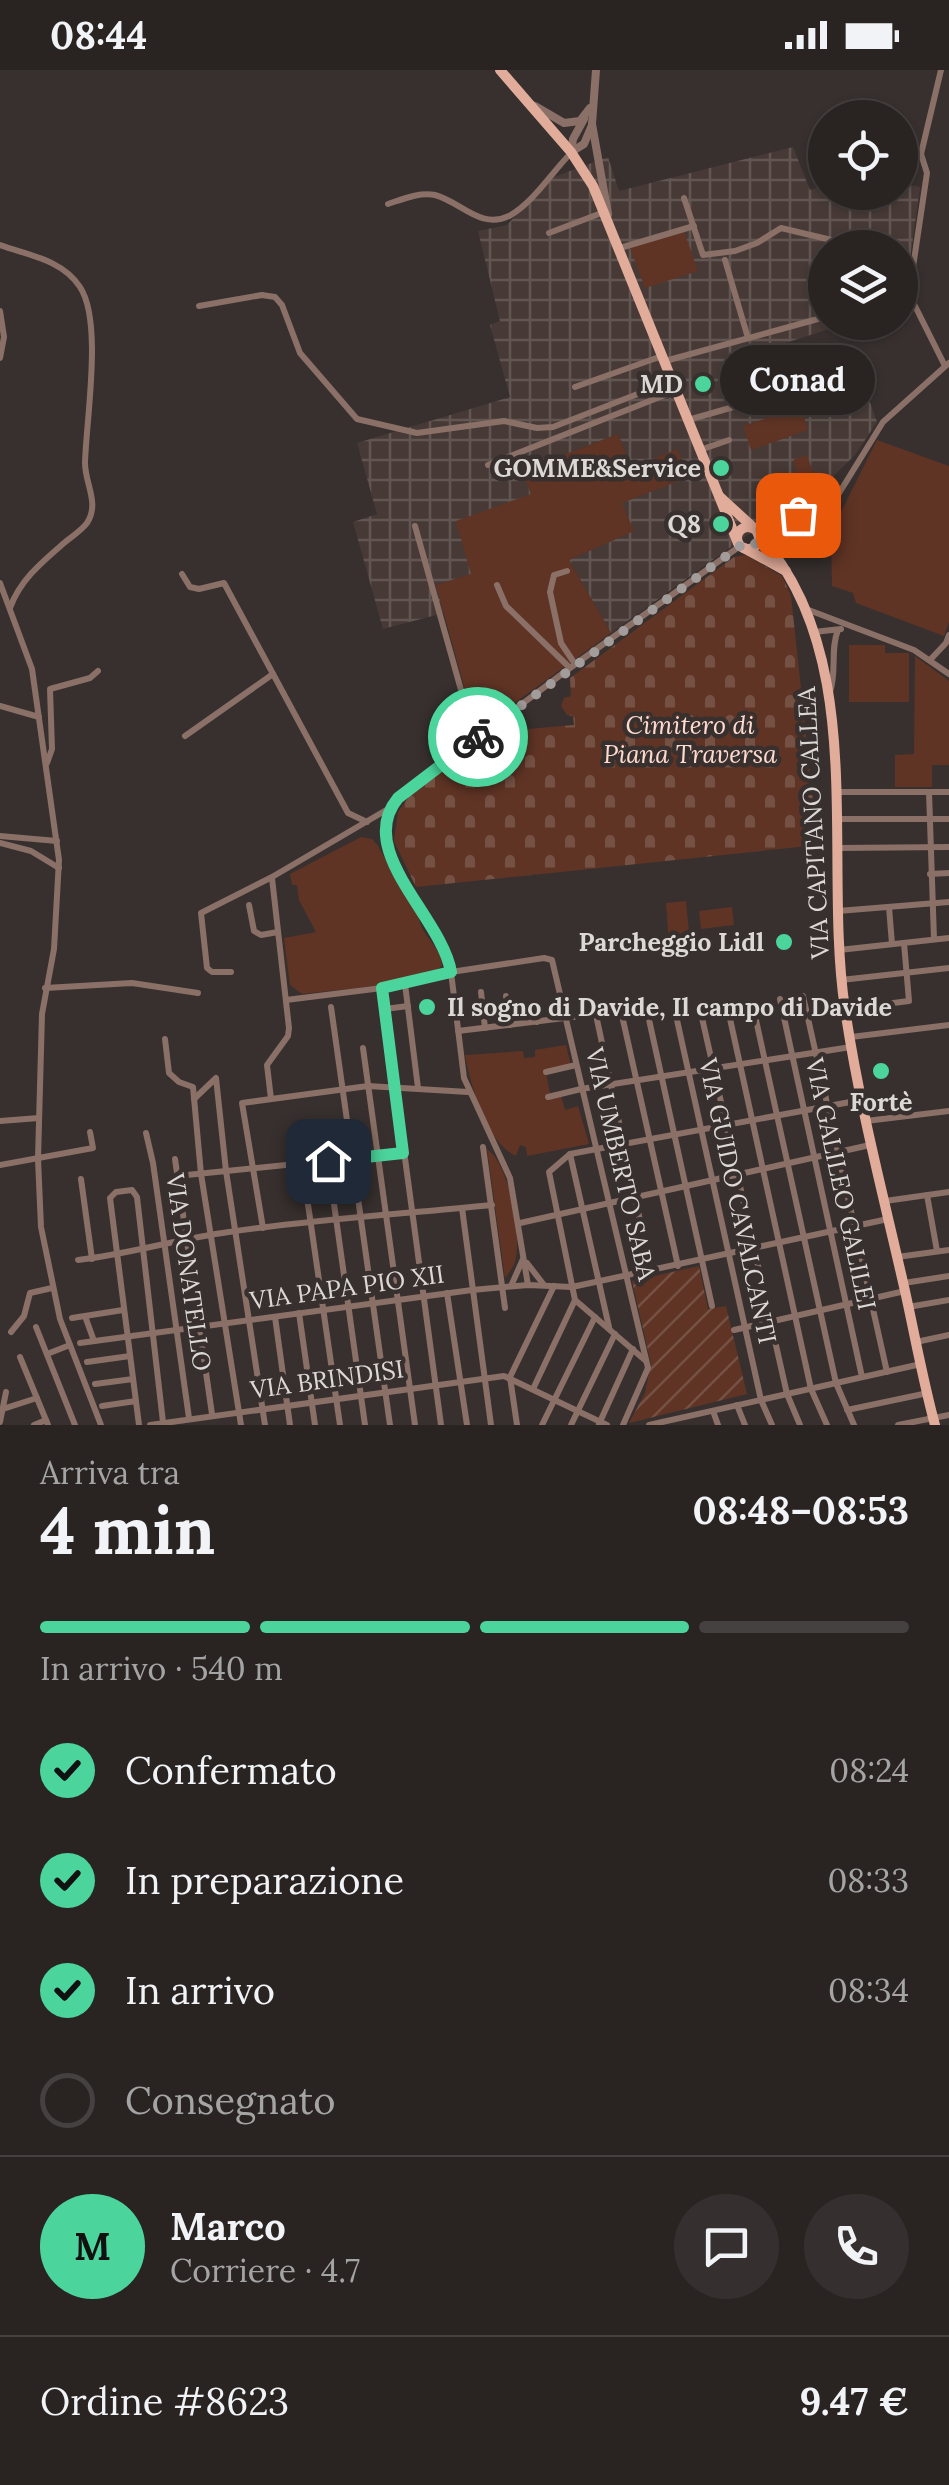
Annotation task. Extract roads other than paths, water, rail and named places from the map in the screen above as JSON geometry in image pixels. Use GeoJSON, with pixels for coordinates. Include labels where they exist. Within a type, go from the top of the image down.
{"type":"FeatureCollection","features":[{"type":"Feature","properties":{"kind":"main road"},"geometry":{"type":"LineString","coordinates":[[500,70],[572,152],[607,216],[714,492],[740,546],[791,575]]}},
{"type":"Feature","properties":{"kind":"main road","name":"VIA CAPITANO CALLEA"},"geometry":{"type":"LineString","coordinates":[[714,492],[757,532],[791,575],[822,657],[835,792],[836,912],[845,1009],[866,1121],[934,1421]]}},
{"type":"Feature","properties":{"kind":"main road"},"geometry":{"type":"LineString","coordinates":[[750,527],[757,532],[756,546],[740,546],[740,530],[750,527]]}},
{"type":"Feature","properties":{"kind":"street"},"geometry":{"type":"LineString","coordinates":[[549,232],[607,216],[592,124],[596,70]]}},
{"type":"Feature","properties":{"kind":"street"},"geometry":{"type":"LineString","coordinates":[[916,230],[927,173],[920,154],[941,70]]}},
{"type":"Feature","properties":{"kind":"street"},"geometry":{"type":"LineString","coordinates":[[532,104],[564,123],[586,116]]}},
{"type":"Feature","properties":{"kind":"street"},"geometry":{"type":"LineString","coordinates":[[572,152],[573,139],[592,104]]}},
{"type":"Feature","properties":{"kind":"street"},"geometry":{"type":"LineString","coordinates":[[388,204],[428,194],[449,200],[478,218],[502,219],[524,206],[572,152],[584,144],[592,124]]}},
{"type":"Feature","properties":{"kind":"street"},"geometry":{"type":"LineString","coordinates":[[684,198],[703,255],[746,247],[781,228],[808,234]]}},
{"type":"Feature","properties":{"kind":"street"},"geometry":{"type":"LineString","coordinates":[[620,248],[694,226]]}},
{"type":"Feature","properties":{"kind":"street"},"geometry":{"type":"LineString","coordinates":[[0,245],[55,264],[70,275],[87,299],[92,328],[85,463],[92,495],[90,515],[85,525],[37,566],[10,609]]}},
{"type":"Feature","properties":{"kind":"street"},"geometry":{"type":"LineString","coordinates":[[725,260],[748,338]]}},
{"type":"Feature","properties":{"kind":"street"},"geometry":{"type":"LineString","coordinates":[[199,306],[262,295],[275,297],[282,305],[300,353],[350,415],[408,432],[504,421],[553,427],[673,386]]}},
{"type":"Feature","properties":{"kind":"street"},"geometry":{"type":"LineString","coordinates":[[0,311],[4,337],[0,358]]}},
{"type":"Feature","properties":{"kind":"street"},"geometry":{"type":"LineString","coordinates":[[757,532],[832,503],[883,422],[947,364],[918,317]]}},
{"type":"Feature","properties":{"kind":"street"},"geometry":{"type":"LineString","coordinates":[[574,387],[663,359],[808,322]]}},
{"type":"Feature","properties":{"kind":"street"},"geometry":{"type":"LineString","coordinates":[[488,466],[673,386]]}},
{"type":"Feature","properties":{"kind":"street"},"geometry":{"type":"LineString","coordinates":[[687,420],[737,406]]}},
{"type":"Feature","properties":{"kind":"street"},"geometry":{"type":"LineString","coordinates":[[698,450],[729,440]]}},
{"type":"Feature","properties":{"kind":"street"},"geometry":{"type":"LineString","coordinates":[[415,526],[470,722],[472,728],[483,733]]}},
{"type":"Feature","properties":{"kind":"street"},"geometry":{"type":"LineString","coordinates":[[230,972],[206,968],[201,913],[272,878],[389,809],[398,798],[572,666],[740,546]]}},
{"type":"Feature","properties":{"kind":"street"},"geometry":{"type":"LineString","coordinates":[[567,570],[554,575],[550,586],[561,643],[572,666]]}},
{"type":"Feature","properties":{"kind":"street"},"geometry":{"type":"LineString","coordinates":[[182,574],[190,588],[224,582],[348,813],[368,822]]}},
{"type":"Feature","properties":{"kind":"street"},"geometry":{"type":"LineString","coordinates":[[0,582],[32,669],[59,868],[54,949],[46,988],[39,1118],[41,1227],[52,1288],[101,1425]]}},
{"type":"Feature","properties":{"kind":"street"},"geometry":{"type":"LineString","coordinates":[[497,586],[506,606],[572,666]]}},
{"type":"Feature","properties":{"kind":"street"},"geometry":{"type":"LineString","coordinates":[[805,609],[914,650],[949,674]]}},
{"type":"Feature","properties":{"kind":"street"},"geometry":{"type":"LineString","coordinates":[[814,632],[833,620]]}},
{"type":"Feature","properties":{"kind":"street"},"geometry":{"type":"LineString","coordinates":[[814,632],[852,627]]}},
{"type":"Feature","properties":{"kind":"street"},"geometry":{"type":"LineString","coordinates":[[828,698],[835,677],[834,642],[838,630]]}},
{"type":"Feature","properties":{"kind":"street"},"geometry":{"type":"LineString","coordinates":[[930,660],[946,644],[949,635]]}},
{"type":"Feature","properties":{"kind":"street"},"geometry":{"type":"LineString","coordinates":[[46,764],[52,749],[50,689],[90,678],[98,671]]}},
{"type":"Feature","properties":{"kind":"street"},"geometry":{"type":"LineString","coordinates":[[185,736],[274,674]]}},
{"type":"Feature","properties":{"kind":"street"},"geometry":{"type":"LineString","coordinates":[[0,706],[39,716]]}},
{"type":"Feature","properties":{"kind":"street"},"geometry":{"type":"LineString","coordinates":[[835,792],[949,792]]}},
{"type":"Feature","properties":{"kind":"street"},"geometry":{"type":"LineString","coordinates":[[929,792],[934,939]]}},
{"type":"Feature","properties":{"kind":"street"},"geometry":{"type":"LineString","coordinates":[[389,809],[386,848],[430,924],[451,972],[468,1092],[500,1152],[520,1224],[525,1286]]}},
{"type":"Feature","properties":{"kind":"street"},"geometry":{"type":"LineString","coordinates":[[836,819],[949,819]]}},
{"type":"Feature","properties":{"kind":"street"},"geometry":{"type":"LineString","coordinates":[[0,840],[57,840]]}},
{"type":"Feature","properties":{"kind":"street"},"geometry":{"type":"LineString","coordinates":[[0,840],[59,868]]}},
{"type":"Feature","properties":{"kind":"street"},"geometry":{"type":"LineString","coordinates":[[836,848],[949,846]]}},
{"type":"Feature","properties":{"kind":"street"},"geometry":{"type":"LineString","coordinates":[[930,874],[949,873]]}},
{"type":"Feature","properties":{"kind":"street"},"geometry":{"type":"LineString","coordinates":[[270,1099],[266,1070],[288,1036],[272,878]]}},
{"type":"Feature","properties":{"kind":"street"},"geometry":{"type":"LineString","coordinates":[[836,912],[949,902]]}},
{"type":"Feature","properties":{"kind":"street"},"geometry":{"type":"LineString","coordinates":[[249,905],[254,931],[261,935],[278,932]]}},
{"type":"Feature","properties":{"kind":"street"},"geometry":{"type":"LineString","coordinates":[[889,907],[892,944]]}},
{"type":"Feature","properties":{"kind":"street"},"geometry":{"type":"LineString","coordinates":[[838,950],[949,938]]}},
{"type":"Feature","properties":{"kind":"street"},"geometry":{"type":"LineString","coordinates":[[845,1009],[909,1001],[904,943]]}},
{"type":"Feature","properties":{"kind":"street","name":"VIA UMBERTO SABA"},"geometry":{"type":"LineString","coordinates":[[451,972],[548,958],[555,963],[647,1362]]}},
{"type":"Feature","properties":{"kind":"street"},"geometry":{"type":"LineString","coordinates":[[841,980],[949,968]]}},
{"type":"Feature","properties":{"kind":"street"},"geometry":{"type":"LineString","coordinates":[[286,1000],[406,984],[451,972]]}},
{"type":"Feature","properties":{"kind":"street"},"geometry":{"type":"LineString","coordinates":[[46,988],[132,982],[198,994]]}},
{"type":"Feature","properties":{"kind":"street"},"geometry":{"type":"LineString","coordinates":[[406,984],[418,1088]]}},
{"type":"Feature","properties":{"kind":"street"},"geometry":{"type":"LineString","coordinates":[[382,988],[441,1425]]}},
{"type":"Feature","properties":{"kind":"street"},"geometry":{"type":"LineString","coordinates":[[481,992],[485,1028]]}},
{"type":"Feature","properties":{"kind":"street"},"geometry":{"type":"LineString","coordinates":[[506,996],[510,1026]]}},
{"type":"Feature","properties":{"kind":"street"},"geometry":{"type":"LineString","coordinates":[[803,996],[887,1372]]}},
{"type":"Feature","properties":{"kind":"street","name":"VIA GALILEO GALILEI"},"geometry":{"type":"LineString","coordinates":[[780,999],[862,1377]]}},
{"type":"Feature","properties":{"kind":"street"},"geometry":{"type":"LineString","coordinates":[[752,1002],[836,1383],[854,1425]]}},
{"type":"Feature","properties":{"kind":"street"},"geometry":{"type":"LineString","coordinates":[[534,1004],[537,1022]]}},
{"type":"Feature","properties":{"kind":"street"},"geometry":{"type":"LineString","coordinates":[[727,1005],[811,1388],[827,1425]]}},
{"type":"Feature","properties":{"kind":"street"},"geometry":{"type":"LineString","coordinates":[[331,1006],[390,1425]]}},
{"type":"Feature","properties":{"kind":"street"},"geometry":{"type":"LineString","coordinates":[[385,1009],[408,1006]]}},
{"type":"Feature","properties":{"kind":"street"},"geometry":{"type":"LineString","coordinates":[[700,1008],[787,1394],[800,1425]]}},
{"type":"Feature","properties":{"kind":"street"},"geometry":{"type":"LineString","coordinates":[[458,1031],[621,1012],[678,1266]]}},
{"type":"Feature","properties":{"kind":"street","name":"VIA GUIDO CAVALCANTI"},"geometry":{"type":"LineString","coordinates":[[675,1012],[761,1400],[772,1425]]}},
{"type":"Feature","properties":{"kind":"street"},"geometry":{"type":"LineString","coordinates":[[596,1015],[651,1272]]}},
{"type":"Feature","properties":{"kind":"street"},"geometry":{"type":"LineString","coordinates":[[648,1015],[712,1306]]}},
{"type":"Feature","properties":{"kind":"street"},"geometry":{"type":"LineString","coordinates":[[548,1097],[816,1052],[850,1042],[949,1025]]}},
{"type":"Feature","properties":{"kind":"street"},"geometry":{"type":"LineString","coordinates":[[166,1039],[170,1073],[179,1082],[193,1087],[201,1174],[242,1425]]}},
{"type":"Feature","properties":{"kind":"street"},"geometry":{"type":"LineString","coordinates":[[363,1048],[416,1425]]}},
{"type":"Feature","properties":{"kind":"street"},"geometry":{"type":"LineString","coordinates":[[546,1072],[576,1065]]}},
{"type":"Feature","properties":{"kind":"street"},"geometry":{"type":"LineString","coordinates":[[194,1099],[216,1078],[226,1171],[265,1425]]}},
{"type":"Feature","properties":{"kind":"street"},"geometry":{"type":"LineString","coordinates":[[262,1228],[242,1103],[368,1086],[468,1092]]}},
{"type":"Feature","properties":{"kind":"street"},"geometry":{"type":"LineString","coordinates":[[623,1425],[648,1368],[647,1362],[575,1300],[549,1172],[570,1154],[862,1099]]}},
{"type":"Feature","properties":{"kind":"street"},"geometry":{"type":"LineString","coordinates":[[866,1121],[949,1111]]}},
{"type":"Feature","properties":{"kind":"street"},"geometry":{"type":"LineString","coordinates":[[0,1121],[39,1118]]}},
{"type":"Feature","properties":{"kind":"street"},"geometry":{"type":"LineString","coordinates":[[0,1165],[93,1148],[90,1132]]}},
{"type":"Feature","properties":{"kind":"street","name":"VIA DONATELLO"},"geometry":{"type":"LineString","coordinates":[[146,1132],[154,1163],[188,1418]]}},
{"type":"Feature","properties":{"kind":"street"},"geometry":{"type":"LineString","coordinates":[[520,1224],[872,1145]]}},
{"type":"Feature","properties":{"kind":"street"},"geometry":{"type":"LineString","coordinates":[[483,1147],[507,1287],[505,1308]]}},
{"type":"Feature","properties":{"kind":"street"},"geometry":{"type":"LineString","coordinates":[[177,1176],[403,1153]]}},
{"type":"Feature","properties":{"kind":"street"},"geometry":{"type":"LineString","coordinates":[[570,1154],[612,1331],[571,1425]]}},
{"type":"Feature","properties":{"kind":"street"},"geometry":{"type":"LineString","coordinates":[[175,1159],[212,1414]]}},
{"type":"Feature","properties":{"kind":"street"},"geometry":{"type":"LineString","coordinates":[[328,1161],[365,1425]]}},
{"type":"Feature","properties":{"kind":"street"},"geometry":{"type":"LineString","coordinates":[[302,1163],[340,1425]]}},
{"type":"Feature","properties":{"kind":"street"},"geometry":{"type":"LineString","coordinates":[[81,1179],[92,1259]]}},
{"type":"Feature","properties":{"kind":"street"},"geometry":{"type":"LineString","coordinates":[[138,1425],[110,1198],[116,1192],[136,1192],[164,1422]]}},
{"type":"Feature","properties":{"kind":"street"},"geometry":{"type":"LineString","coordinates":[[884,1202],[949,1192]]}},
{"type":"Feature","properties":{"kind":"street"},"geometry":{"type":"LineString","coordinates":[[927,1195],[936,1252]]}},
{"type":"Feature","properties":{"kind":"street"},"geometry":{"type":"LineString","coordinates":[[78,1260],[117,1256],[144,1251],[162,1242],[236,1231],[492,1205]]}},
{"type":"Feature","properties":{"kind":"street"},"geometry":{"type":"LineString","coordinates":[[462,1208],[491,1425]]}},
{"type":"Feature","properties":{"kind":"street","name":"VIA PAPA PIO XII"},"geometry":{"type":"LineString","coordinates":[[80,1343],[472,1290],[572,1287],[888,1219]]}},
{"type":"Feature","properties":{"kind":"street"},"geometry":{"type":"LineString","coordinates":[[897,1257],[949,1250]]}},
{"type":"Feature","properties":{"kind":"street"},"geometry":{"type":"LineString","coordinates":[[507,1287],[524,1258]]}},
{"type":"Feature","properties":{"kind":"street"},"geometry":{"type":"LineString","coordinates":[[517,1425],[510,1378],[550,1286],[524,1258]]}},
{"type":"Feature","properties":{"kind":"street"},"geometry":{"type":"LineString","coordinates":[[734,1330],[871,1300],[949,1276]]}},
{"type":"Feature","properties":{"kind":"street"},"geometry":{"type":"LineString","coordinates":[[10,1332],[24,1316],[30,1293],[52,1288]]}},
{"type":"Feature","properties":{"kind":"street"},"geometry":{"type":"LineString","coordinates":[[447,1294],[466,1425]]}},
{"type":"Feature","properties":{"kind":"street"},"geometry":{"type":"LineString","coordinates":[[533,1388],[575,1300]]}},
{"type":"Feature","properties":{"kind":"street"},"geometry":{"type":"LineString","coordinates":[[908,1306],[949,1300]]}},
{"type":"Feature","properties":{"kind":"street"},"geometry":{"type":"LineString","coordinates":[[72,1318],[123,1310]]}},
{"type":"Feature","properties":{"kind":"street"},"geometry":{"type":"LineString","coordinates":[[299,1314],[316,1425]]}},
{"type":"Feature","properties":{"kind":"street"},"geometry":{"type":"LineString","coordinates":[[85,1316],[94,1341]]}},
{"type":"Feature","properties":{"kind":"street"},"geometry":{"type":"LineString","coordinates":[[275,1317],[290,1425]]}},
{"type":"Feature","properties":{"kind":"street"},"geometry":{"type":"LineString","coordinates":[[542,1425],[595,1317]]}},
{"type":"Feature","properties":{"kind":"street"},"geometry":{"type":"LineString","coordinates":[[36,1327],[75,1425]]}},
{"type":"Feature","properties":{"kind":"street"},"geometry":{"type":"LineString","coordinates":[[916,1342],[949,1335]]}},
{"type":"Feature","properties":{"kind":"street"},"geometry":{"type":"LineString","coordinates":[[47,1354],[70,1346]]}},
{"type":"Feature","properties":{"kind":"street"},"geometry":{"type":"LineString","coordinates":[[510,1378],[602,1424],[633,1349]]}},
{"type":"Feature","properties":{"kind":"street"},"geometry":{"type":"LineString","coordinates":[[20,1356],[47,1423],[34,1425]]}},
{"type":"Feature","properties":{"kind":"street"},"geometry":{"type":"LineString","coordinates":[[87,1362],[130,1356]]}},
{"type":"Feature","properties":{"kind":"street"},"geometry":{"type":"LineString","coordinates":[[648,1425],[687,1421],[736,1405],[921,1364]]}},
{"type":"Feature","properties":{"kind":"street","name":"VIA BRINDISI"},"geometry":{"type":"LineString","coordinates":[[150,1425],[336,1397],[510,1378]]}},
{"type":"Feature","properties":{"kind":"street"},"geometry":{"type":"LineString","coordinates":[[94,1384],[133,1379]]}},
{"type":"Feature","properties":{"kind":"street"},"geometry":{"type":"LineString","coordinates":[[0,1422],[6,1392]]}},
{"type":"Feature","properties":{"kind":"street"},"geometry":{"type":"LineString","coordinates":[[847,1410],[928,1393]]}},
{"type":"Feature","properties":{"kind":"street"},"geometry":{"type":"LineString","coordinates":[[1,1410],[37,1398]]}},
{"type":"Feature","properties":{"kind":"street"},"geometry":{"type":"LineString","coordinates":[[102,1406],[136,1401]]}},
{"type":"Feature","properties":{"kind":"street"},"geometry":{"type":"LineString","coordinates":[[736,1405],[745,1425]]}},
{"type":"Feature","properties":{"kind":"street"},"geometry":{"type":"LineString","coordinates":[[712,1411],[718,1425]]}},
{"type":"Feature","properties":{"kind":"street"},"geometry":{"type":"LineString","coordinates":[[898,1425],[934,1421],[949,1415]]}},
{"type":"Feature","properties":{"kind":"place","name":"MD"},"geometry":{"type":"Point","coordinates":[703,384]}},
{"type":"Feature","properties":{"kind":"place","name":"GOMME&Service"},"geometry":{"type":"Point","coordinates":[721,468]}},
{"type":"Feature","properties":{"kind":"place","name":"Conad"},"geometry":{"type":"Point","coordinates":[798,515]}},
{"type":"Feature","properties":{"kind":"place","name":"Q8"},"geometry":{"type":"Point","coordinates":[721,524]}},
{"type":"Feature","properties":{"kind":"place","name":"Parcheggio Lidl"},"geometry":{"type":"Point","coordinates":[784,942]}},
{"type":"Feature","properties":{"kind":"place","name":"Il sogno di Davide, Il campo di Davide"},"geometry":{"type":"Point","coordinates":[427,1007]}},
{"type":"Feature","properties":{"kind":"place","name":"Fortè"},"geometry":{"type":"Point","coordinates":[881,1071]}},
{"type":"Feature","properties":{"kind":"park label","name":"Cimitero di Piana Traversa"},"geometry":{"type":"Point","coordinates":[690,740]}}]}
